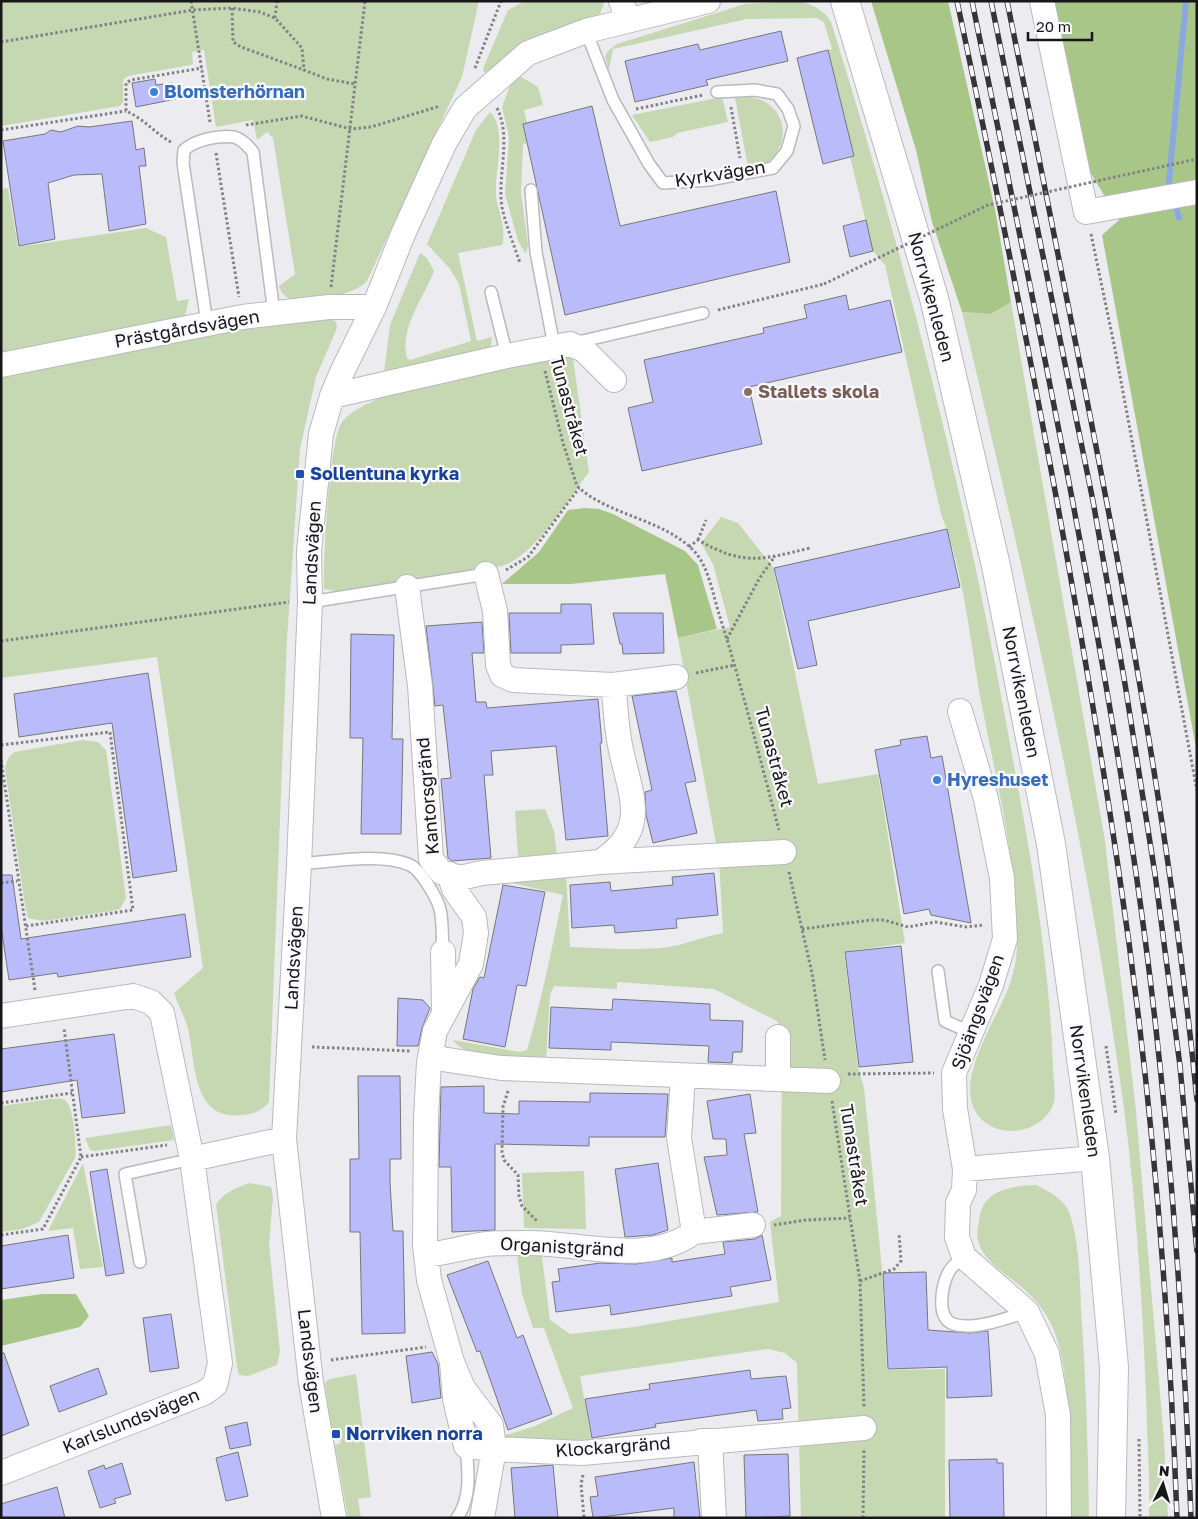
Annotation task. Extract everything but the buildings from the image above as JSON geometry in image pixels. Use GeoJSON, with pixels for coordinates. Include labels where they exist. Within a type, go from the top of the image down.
{"type":"FeatureCollection","features":[{"type":"Feature","properties":{"kind":"main road","name":"Norrvikenleden"},"geometry":{"type":"LineString","coordinates":[[845,1],[934,298],[996,566],[1051,844],[1095,1158],[1114,1367],[1111,1518]]}},
{"type":"Feature","properties":{"kind":"street"},"geometry":{"type":"LineString","coordinates":[[374,307],[403,234],[444,144],[465,108],[485,88],[528,53],[586,31],[625,11],[708,1]]}},
{"type":"Feature","properties":{"kind":"street"},"geometry":{"type":"LineString","coordinates":[[1042,1],[1086,212],[1197,192]]}},
{"type":"Feature","properties":{"kind":"street","name":"Prästgårdsvägen"},"geometry":{"type":"LineString","coordinates":[[1,365],[242,317],[329,307],[374,307]]}},
{"type":"Feature","properties":{"kind":"street","name":"Landsvägen"},"geometry":{"type":"LineString","coordinates":[[334,1518],[311,1383],[284,1139],[299,864],[310,602],[309,551],[321,434],[332,396],[374,307]]}},
{"type":"Feature","properties":{"kind":"street"},"geometry":{"type":"LineString","coordinates":[[332,396],[555,346],[584,350],[614,380]]}},
{"type":"Feature","properties":{"kind":"street"},"geometry":{"type":"LineString","coordinates":[[486,574],[495,611],[498,665],[502,675],[513,680],[614,685],[676,677]]}},
{"type":"Feature","properties":{"kind":"street","name":"Kantorsgränd"},"geometry":{"type":"LineString","coordinates":[[407,587],[420,686],[431,859],[441,872],[446,887],[460,878],[482,873],[600,862],[784,852]]}},
{"type":"Feature","properties":{"kind":"street"},"geometry":{"type":"LineString","coordinates":[[600,862],[616,852],[630,830],[634,802],[620,748],[614,685]]}},
{"type":"Feature","properties":{"kind":"street","name":"Sjöängsvägen"},"geometry":{"type":"LineString","coordinates":[[960,711],[986,799],[1002,878],[1005,939],[991,985],[954,1073],[955,1108],[965,1169],[964,1190],[958,1203],[957,1237],[964,1257]]}},
{"type":"Feature","properties":{"kind":"street"},"geometry":{"type":"LineString","coordinates":[[446,887],[474,918],[476,933],[471,964],[435,1031],[431,1052],[426,1117],[426,1255],[429,1280],[452,1362],[463,1388],[491,1425],[494,1449],[482,1518]]}},
{"type":"Feature","properties":{"kind":"street"},"geometry":{"type":"LineString","coordinates":[[443,952],[444,1014]]}},
{"type":"Feature","properties":{"kind":"street","name":"Karlslundsvägen"},"geometry":{"type":"LineString","coordinates":[[1,1016],[133,996],[151,1002],[162,1012],[190,1151],[220,1364],[214,1385],[204,1393],[1,1473]]}},
{"type":"Feature","properties":{"kind":"street"},"geometry":{"type":"LineString","coordinates":[[778,1037],[778,1079]]}},
{"type":"Feature","properties":{"kind":"street"},"geometry":{"type":"LineString","coordinates":[[431,1052],[442,1059],[510,1068],[828,1081]]}},
{"type":"Feature","properties":{"kind":"street"},"geometry":{"type":"LineString","coordinates":[[683,1076],[679,1138],[694,1232]]}},
{"type":"Feature","properties":{"kind":"street"},"geometry":{"type":"LineString","coordinates":[[190,1151],[284,1139]]}},
{"type":"Feature","properties":{"kind":"street"},"geometry":{"type":"LineString","coordinates":[[965,1169],[1095,1158]]}},
{"type":"Feature","properties":{"kind":"street","name":"Organistgränd"},"geometry":{"type":"LineString","coordinates":[[426,1255],[486,1244],[528,1243],[594,1250],[630,1251],[676,1244],[694,1232],[753,1224]]}},
{"type":"Feature","properties":{"kind":"street"},"geometry":{"type":"LineString","coordinates":[[964,1257],[1027,1312],[1048,1354],[1058,1415],[1059,1518]]}},
{"type":"Feature","properties":{"kind":"street"},"geometry":{"type":"LineString","coordinates":[[452,1362],[455,1399],[466,1446]]}},
{"type":"Feature","properties":{"kind":"street","name":"Klockargränd"},"geometry":{"type":"LineString","coordinates":[[466,1446],[582,1453],[864,1428]]}},
{"type":"Feature","properties":{"kind":"street"},"geometry":{"type":"LineString","coordinates":[[702,1441],[710,1441],[714,1518]]}},
{"type":"Feature","properties":{"kind":"lane","name":"Kyrkvägen"},"geometry":{"type":"LineString","coordinates":[[586,31],[612,100],[649,164],[663,183],[709,180],[772,168],[787,151],[794,126],[788,109],[777,94],[755,90],[722,92]]}},
{"type":"Feature","properties":{"kind":"lane"},"geometry":{"type":"LineString","coordinates":[[207,323],[183,163],[184,150],[193,143],[213,139],[235,137],[246,143],[253,152],[274,313]]}},
{"type":"Feature","properties":{"kind":"lane"},"geometry":{"type":"LineString","coordinates":[[531,190],[536,252],[555,346],[703,314]]}},
{"type":"Feature","properties":{"kind":"lane"},"geometry":{"type":"LineString","coordinates":[[491,292],[507,356]]}},
{"type":"Feature","properties":{"kind":"lane"},"geometry":{"type":"LineString","coordinates":[[310,602],[486,574]]}},
{"type":"Feature","properties":{"kind":"lane","name":"Kantorsgränd"},"geometry":{"type":"LineString","coordinates":[[299,864],[359,859],[387,860],[412,866],[430,888],[446,887],[440,910],[443,952]]}},
{"type":"Feature","properties":{"kind":"lane"},"geometry":{"type":"LineString","coordinates":[[938,971],[945,1021],[972,1032]]}},
{"type":"Feature","properties":{"kind":"lane"},"geometry":{"type":"LineString","coordinates":[[140,1262],[125,1174],[190,1151]]}},
{"type":"Feature","properties":{"kind":"lane"},"geometry":{"type":"LineString","coordinates":[[964,1257],[950,1270],[942,1290],[942,1301],[946,1318],[953,1324],[972,1324],[991,1322],[1027,1312]]}},
{"type":"Feature","properties":{"kind":"lane"},"geometry":{"type":"LineString","coordinates":[[457,1518],[464,1508],[467,1496],[466,1446]]}},
{"type":"Feature","properties":{"kind":"path"},"geometry":{"type":"LineString","coordinates":[[191,1],[242,317]]}},
{"type":"Feature","properties":{"kind":"path"},"geometry":{"type":"LineString","coordinates":[[275,18],[277,1]]}},
{"type":"Feature","properties":{"kind":"path"},"geometry":{"type":"LineString","coordinates":[[329,307],[365,1]]}},
{"type":"Feature","properties":{"kind":"path"},"geometry":{"type":"LineString","coordinates":[[501,1],[475,70],[499,113],[503,132],[500,179],[502,207],[522,272]]}},
{"type":"Feature","properties":{"kind":"path"},"geometry":{"type":"LineString","coordinates":[[232,8],[233,42],[241,47],[327,79],[355,84]]}},
{"type":"Feature","properties":{"kind":"path"},"geometry":{"type":"LineString","coordinates":[[1,42],[193,10],[232,8],[260,12],[275,18],[302,48],[304,70]]}},
{"type":"Feature","properties":{"kind":"path"},"geometry":{"type":"LineString","coordinates":[[126,111],[125,86],[129,80],[202,68]]}},
{"type":"Feature","properties":{"kind":"path"},"geometry":{"type":"LineString","coordinates":[[620,112],[722,92],[743,173]]}},
{"type":"Feature","properties":{"kind":"path"},"geometry":{"type":"LineString","coordinates":[[239,127],[302,116],[351,129],[371,127],[444,105]]}},
{"type":"Feature","properties":{"kind":"path"},"geometry":{"type":"LineString","coordinates":[[1,130],[126,111],[144,120],[155,133],[184,150]]}},
{"type":"Feature","properties":{"kind":"path"},"geometry":{"type":"LineString","coordinates":[[703,314],[824,284],[988,205],[1197,159]]}},
{"type":"Feature","properties":{"kind":"path"},"geometry":{"type":"LineString","coordinates":[[1086,212],[1115,349],[1197,791]]}},
{"type":"Feature","properties":{"kind":"path","name":"Tunastråket"},"geometry":{"type":"LineString","coordinates":[[555,346],[563,443],[579,488],[606,504],[676,536],[689,547],[705,570],[735,665],[784,852],[812,973],[860,1280],[864,1428],[863,1518]]}},
{"type":"Feature","properties":{"kind":"path"},"geometry":{"type":"LineString","coordinates":[[486,574],[514,568],[528,557],[579,488]]}},
{"type":"Feature","properties":{"kind":"path"},"geometry":{"type":"LineString","coordinates":[[689,547],[698,540],[706,520]]}},
{"type":"Feature","properties":{"kind":"path"},"geometry":{"type":"LineString","coordinates":[[698,540],[738,558],[756,560],[810,548]]}},
{"type":"Feature","properties":{"kind":"path"},"geometry":{"type":"LineString","coordinates":[[727,640],[759,579],[774,556]]}},
{"type":"Feature","properties":{"kind":"path"},"geometry":{"type":"LineString","coordinates":[[1,640],[279,602],[310,602]]}},
{"type":"Feature","properties":{"kind":"path"},"geometry":{"type":"LineString","coordinates":[[676,677],[735,665]]}},
{"type":"Feature","properties":{"kind":"path"},"geometry":{"type":"LineString","coordinates":[[1,745],[110,732],[133,910],[26,926]]}},
{"type":"Feature","properties":{"kind":"path"},"geometry":{"type":"LineString","coordinates":[[1,760],[17,881],[26,926],[38,1010]]}},
{"type":"Feature","properties":{"kind":"path"},"geometry":{"type":"LineString","coordinates":[[1,883],[17,881]]}},
{"type":"Feature","properties":{"kind":"path"},"geometry":{"type":"LineString","coordinates":[[802,929],[872,920],[884,920],[908,927],[936,922],[966,927],[1004,918]]}},
{"type":"Feature","properties":{"kind":"path"},"geometry":{"type":"LineString","coordinates":[[1,1235],[43,1229],[81,1157],[62,1006]]}},
{"type":"Feature","properties":{"kind":"path"},"geometry":{"type":"LineString","coordinates":[[289,1046],[399,1051]]}},
{"type":"Feature","properties":{"kind":"path"},"geometry":{"type":"LineString","coordinates":[[510,1068],[510,1087],[503,1107],[502,1152],[504,1160],[518,1175],[519,1196],[522,1206],[534,1215],[539,1223]]}},
{"type":"Feature","properties":{"kind":"path"},"geometry":{"type":"LineString","coordinates":[[828,1081],[842,1074],[954,1073]]}},
{"type":"Feature","properties":{"kind":"path"},"geometry":{"type":"LineString","coordinates":[[1,1103],[72,1093]]}},
{"type":"Feature","properties":{"kind":"path"},"geometry":{"type":"LineString","coordinates":[[81,1157],[190,1151]]}},
{"type":"Feature","properties":{"kind":"path"},"geometry":{"type":"LineString","coordinates":[[753,1224],[769,1226],[806,1220],[850,1218]]}},
{"type":"Feature","properties":{"kind":"path"},"geometry":{"type":"LineString","coordinates":[[860,1280],[894,1268],[901,1261],[899,1233]]}},
{"type":"Feature","properties":{"kind":"path"},"geometry":{"type":"LineString","coordinates":[[348,1357],[408,1349]]}},
{"type":"Feature","properties":{"kind":"path"},"geometry":{"type":"LineString","coordinates":[[582,1453],[585,1472],[581,1484],[584,1518]]}},
{"type":"Feature","properties":{"kind":"green space"},"geometry":{"type":"Polygon","coordinates":[[[1,1],[479,1],[462,77],[367,281],[352,291],[343,294],[292,301],[282,293],[279,286],[295,274],[273,138],[267,132],[257,140],[253,120],[216,127],[204,50],[192,52],[193,64],[191,65],[128,76],[123,80],[123,102],[120,106],[1,126],[1,1]]]}},
{"type":"Feature","properties":{"kind":"green space"},"geometry":{"type":"Polygon","coordinates":[[[525,1],[605,1],[599,16],[525,46],[511,54],[487,74],[483,71],[484,66],[508,10],[525,1]]]}},
{"type":"Feature","properties":{"kind":"green space"},"geometry":{"type":"Polygon","coordinates":[[[801,1],[822,11],[831,22],[907,282],[971,545],[1022,807],[1042,936],[1051,1023],[1055,1089],[1054,1102],[1050,1112],[1035,1125],[1015,1131],[995,1128],[986,1123],[975,1110],[970,1094],[977,1057],[1008,989],[1015,962],[1017,945],[1016,915],[1010,853],[961,582],[941,514],[885,265],[873,251],[850,157],[854,156],[828,50],[832,49],[824,22],[817,18],[747,19],[613,49],[609,70],[605,57],[607,52],[617,44],[745,4],[801,1]]]}},
{"type":"Feature","properties":{"kind":"green space"},"geometry":{"type":"Polygon","coordinates":[[[871,1],[948,1],[995,209],[1011,302],[991,314],[962,312],[932,222],[916,150],[871,1]]]}},
{"type":"Feature","properties":{"kind":"green space"},"geometry":{"type":"Polygon","coordinates":[[[1051,1],[1197,1],[1197,753],[1102,235],[1119,220],[1084,162],[1051,1]]]}},
{"type":"Feature","properties":{"kind":"green space"},"geometry":{"type":"Polygon","coordinates":[[[518,75],[538,87],[543,105],[524,110],[527,123],[523,124],[527,143],[523,144],[521,193],[528,245],[526,254],[518,241],[505,194],[509,137],[502,107],[511,83],[518,75]]]}},
{"type":"Feature","properties":{"kind":"green space"},"geometry":{"type":"Polygon","coordinates":[[[722,97],[728,122],[677,133],[673,137],[650,142],[632,115],[722,97]]]}},
{"type":"Feature","properties":{"kind":"green space"},"geometry":{"type":"Polygon","coordinates":[[[749,97],[761,100],[771,106],[782,123],[783,134],[776,154],[767,163],[748,167],[735,98],[749,97]]]}},
{"type":"Feature","properties":{"kind":"green space"},"geometry":{"type":"Polygon","coordinates":[[[490,112],[495,119],[499,140],[496,196],[503,227],[502,245],[458,253],[477,341],[492,337],[491,346],[488,351],[384,373],[390,325],[420,253],[427,258],[434,271],[409,324],[405,347],[407,358],[410,360],[471,341],[459,284],[450,269],[427,244],[476,130],[490,112]]]}},
{"type":"Feature","properties":{"kind":"green space"},"geometry":{"type":"Polygon","coordinates":[[[8,188],[18,247],[146,228],[166,237],[177,301],[189,299],[185,316],[179,320],[1,358],[1,189],[8,188]]]}},
{"type":"Feature","properties":{"kind":"green space"},"geometry":{"type":"Polygon","coordinates":[[[1011,302],[1105,841],[1136,1111],[1164,1440],[1168,1518],[1149,1518],[1143,1321],[1138,1248],[1128,1137],[1108,1001],[1091,902],[1052,705],[962,312],[991,314],[1011,302]]]}},
{"type":"Feature","properties":{"kind":"green space"},"geometry":{"type":"Polygon","coordinates":[[[331,318],[336,322],[337,328],[316,377],[300,449],[287,639],[269,1102],[254,1113],[242,1115],[225,1114],[213,1109],[205,1099],[199,1086],[188,1029],[174,993],[203,968],[157,657],[1,678],[1,374],[208,335],[331,318]]]}},
{"type":"Feature","properties":{"kind":"green space"},"geometry":{"type":"Polygon","coordinates":[[[562,353],[573,358],[589,472],[550,526],[526,551],[502,566],[336,591],[324,589],[330,475],[337,433],[342,422],[350,414],[381,397],[562,353]]]}},
{"type":"Feature","properties":{"kind":"green space"},"geometry":{"type":"Polygon","coordinates":[[[599,509],[613,514],[685,551],[698,565],[717,629],[678,638],[665,574],[571,584],[502,584],[539,552],[568,510],[599,509]]]}},
{"type":"Feature","properties":{"kind":"green space"},"geometry":{"type":"Polygon","coordinates":[[[721,517],[738,523],[773,567],[818,784],[878,774],[905,943],[844,952],[858,1068],[864,1087],[882,1269],[887,1370],[945,1369],[945,1518],[801,1518],[797,1363],[785,1353],[768,1349],[580,1376],[592,1443],[513,1441],[503,1436],[535,1426],[573,1408],[544,1328],[533,1328],[522,1294],[516,1247],[541,1249],[550,1320],[570,1334],[634,1327],[779,1302],[770,1222],[781,1216],[782,1032],[777,1021],[714,989],[617,982],[617,989],[554,986],[550,995],[546,1061],[483,1056],[461,1047],[453,1040],[519,1052],[527,1050],[563,895],[499,880],[566,872],[570,947],[625,949],[666,947],[723,933],[719,859],[678,638],[730,627],[713,564],[701,543],[721,517]]]}},
{"type":"Feature","properties":{"kind":"green space"},"geometry":{"type":"Polygon","coordinates":[[[82,740],[98,742],[106,750],[126,898],[120,909],[112,911],[43,921],[28,918],[5,769],[6,764],[9,757],[15,752],[82,740]]]}},
{"type":"Feature","properties":{"kind":"green space"},"geometry":{"type":"Polygon","coordinates":[[[545,809],[554,831],[557,855],[518,857],[515,811],[545,809]]]}},
{"type":"Feature","properties":{"kind":"green space"},"geometry":{"type":"Polygon","coordinates":[[[63,1099],[69,1105],[76,1146],[75,1158],[39,1222],[22,1229],[1,1232],[1,1106],[63,1099]]]}},
{"type":"Feature","properties":{"kind":"green space"},"geometry":{"type":"Polygon","coordinates":[[[171,1125],[174,1140],[95,1151],[90,1150],[85,1138],[171,1125]]]}},
{"type":"Feature","properties":{"kind":"green space"},"geometry":{"type":"Polygon","coordinates":[[[83,1163],[103,1267],[80,1269],[73,1228],[48,1231],[83,1163]]]}},
{"type":"Feature","properties":{"kind":"green space"},"geometry":{"type":"Polygon","coordinates":[[[584,1171],[586,1229],[524,1228],[522,1173],[584,1171]]]}},
{"type":"Feature","properties":{"kind":"green space"},"geometry":{"type":"Polygon","coordinates":[[[250,1183],[271,1187],[273,1197],[269,1244],[280,1352],[277,1365],[248,1376],[239,1375],[237,1367],[216,1205],[226,1194],[250,1183]]]}},
{"type":"Feature","properties":{"kind":"green space"},"geometry":{"type":"Polygon","coordinates":[[[1036,1185],[1054,1195],[1066,1206],[1072,1220],[1077,1244],[1085,1387],[1089,1518],[1069,1518],[1069,1442],[1066,1384],[1062,1358],[1055,1334],[1046,1315],[1030,1294],[992,1263],[981,1248],[977,1238],[981,1211],[985,1202],[991,1196],[1007,1189],[1036,1185]]]}},
{"type":"Feature","properties":{"kind":"green space"},"geometry":{"type":"Polygon","coordinates":[[[42,1294],[76,1294],[89,1316],[80,1327],[1,1346],[1,1300],[42,1294]]]}},
{"type":"Feature","properties":{"kind":"green space"},"geometry":{"type":"Polygon","coordinates":[[[356,1374],[371,1497],[358,1499],[361,1518],[348,1518],[335,1445],[341,1443],[338,1430],[331,1431],[325,1383],[329,1379],[356,1374]]]}},
{"type":"Feature","properties":{"kind":"waterway"},"geometry":{"type":"LineString","coordinates":[[1179,218],[1169,181],[1186,1]]}},
{"type":"Feature","properties":{"kind":"railway"},"geometry":{"type":"LineString","coordinates":[[957,1],[1045,436],[1084,654],[1119,873],[1140,1033],[1157,1194],[1164,1275],[1177,1518]]}},
{"type":"Feature","properties":{"kind":"railway"},"geometry":{"type":"LineString","coordinates":[[972,1],[1081,545],[1101,654],[1136,873],[1157,1033],[1172,1194],[1188,1437],[1191,1518]]}},
{"type":"Feature","properties":{"kind":"railway"},"geometry":{"type":"LineString","coordinates":[[991,1],[1093,501],[1125,684],[1155,874],[1180,1066],[1197,1251]]}},
{"type":"Feature","properties":{"kind":"railway"},"geometry":{"type":"LineString","coordinates":[[1007,1],[1109,514],[1144,708],[1174,903],[1197,1100]]}},
{"type":"Feature","properties":{"kind":"place","name":"Blomsterhörnan"},"geometry":{"type":"Point","coordinates":[154,92]}},
{"type":"Feature","properties":{"kind":"place","name":"Stallets skola"},"geometry":{"type":"Point","coordinates":[748,392]}},
{"type":"Feature","properties":{"kind":"place","name":"Sollentuna kyrka"},"geometry":{"type":"Point","coordinates":[300,474]}},
{"type":"Feature","properties":{"kind":"place","name":"Hyreshuset"},"geometry":{"type":"Point","coordinates":[937,780]}},
{"type":"Feature","properties":{"kind":"place","name":"Norrviken norra"},"geometry":{"type":"Point","coordinates":[336,1434]}}]}
